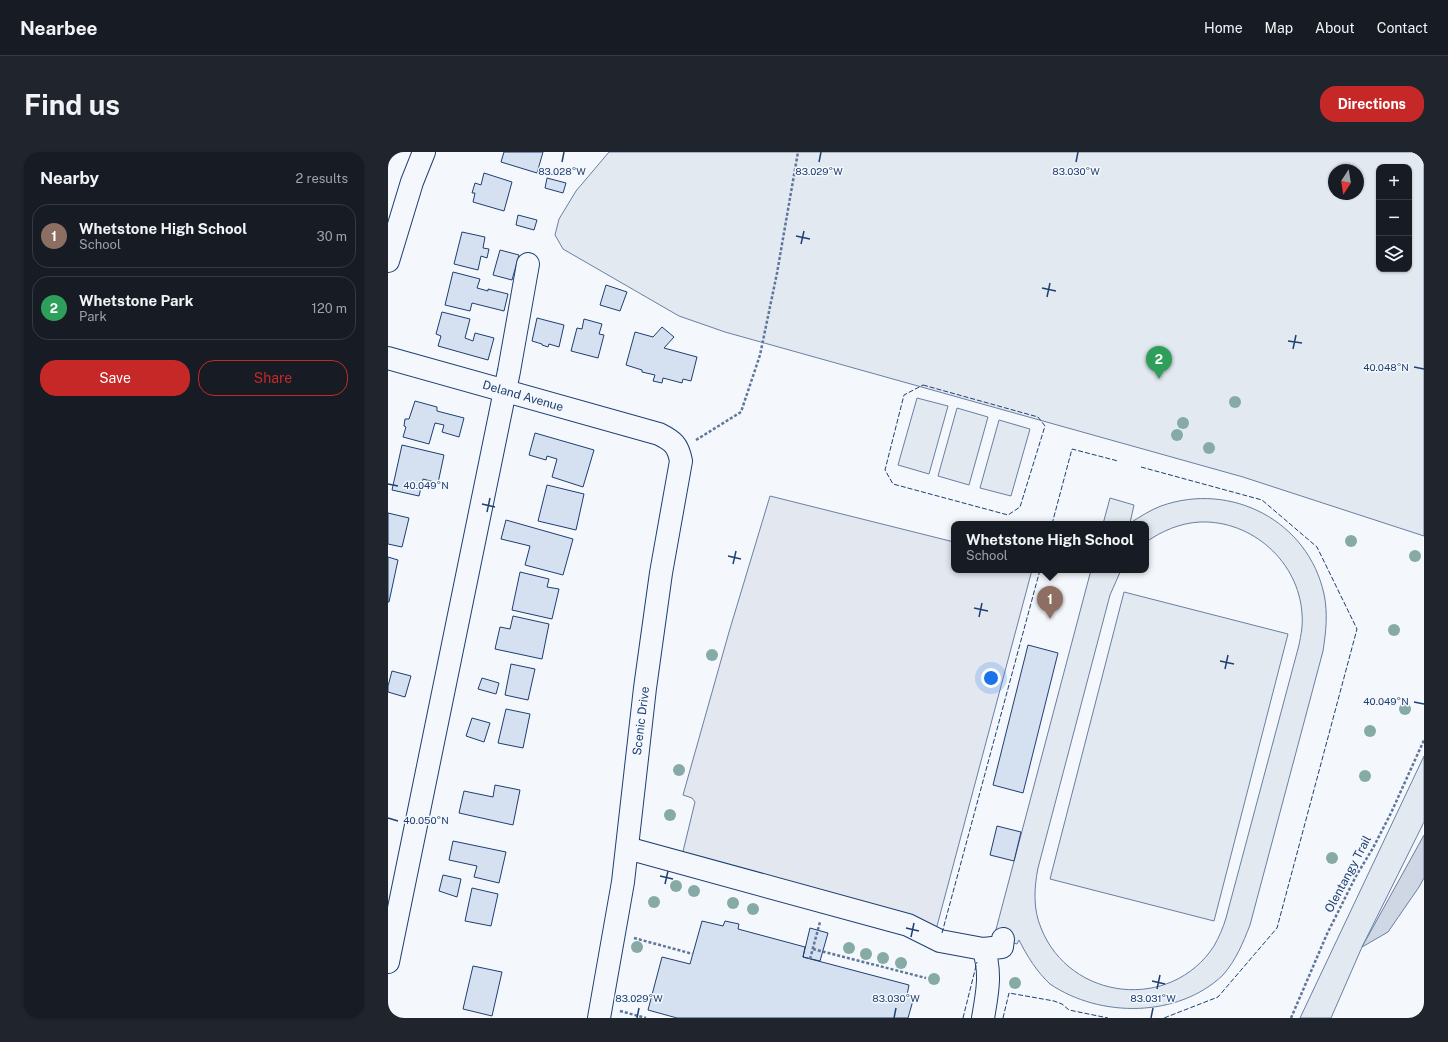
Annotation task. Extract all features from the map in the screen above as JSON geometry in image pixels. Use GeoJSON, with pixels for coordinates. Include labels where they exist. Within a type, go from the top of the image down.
{"type":"FeatureCollection","features":[{"type":"Feature","properties":{"kind":"street"},"geometry":{"type":"LineString","coordinates":[[388,261],[412,182],[424,152]]}},
{"type":"Feature","properties":{"kind":"street"},"geometry":{"type":"LineString","coordinates":[[388,962],[505,391],[528,264]]}},
{"type":"Feature","properties":{"kind":"street","name":"Deland Avenue"},"geometry":{"type":"LineString","coordinates":[[388,358],[659,434],[671,440],[679,451]]}},
{"type":"Feature","properties":{"kind":"street","name":"Scenic Drive"},"geometry":{"type":"LineString","coordinates":[[599,1018],[627,848],[645,688],[660,580],[681,461],[679,451]]}},
{"type":"Feature","properties":{"kind":"street"},"geometry":{"type":"LineString","coordinates":[[627,848],[908,925],[940,941],[983,949],[1002,947],[1003,939]]}},
{"type":"Feature","properties":{"kind":"street"},"geometry":{"type":"LineString","coordinates":[[983,949],[987,960],[988,977],[987,998],[983,1018]]}},
{"type":"Feature","properties":{"kind":"path"},"geometry":{"type":"LineString","coordinates":[[679,451],[741,412],[760,355],[777,273],[798,152]]}},
{"type":"Feature","properties":{"kind":"path","name":"Olentangy Trail"},"geometry":{"type":"LineString","coordinates":[[1291,1018],[1330,928],[1356,876],[1373,848],[1391,813],[1424,740]]}},
{"type":"Feature","properties":{"kind":"path"},"geometry":{"type":"LineString","coordinates":[[810,959],[825,902]]}},
{"type":"Feature","properties":{"kind":"path"},"geometry":{"type":"LineString","coordinates":[[631,938],[693,954]]}},
{"type":"Feature","properties":{"kind":"path"},"geometry":{"type":"LineString","coordinates":[[813,948],[926,978]]}},
{"type":"Feature","properties":{"kind":"path"},"geometry":{"type":"LineString","coordinates":[[620,1011],[646,1018]]}},
{"type":"Feature","properties":{"kind":"shaded area"},"geometry":{"type":"Polygon","coordinates":[[[609,152],[1424,152],[1424,536],[1243,477],[725,332],[679,316],[563,249],[555,235],[559,219],[576,191],[609,152]]]}},
{"type":"Feature","properties":{"kind":"shaded area"},"geometry":{"type":"Polygon","coordinates":[[[917,398],[948,406],[929,474],[898,465],[917,398]]]}},
{"type":"Feature","properties":{"kind":"shaded area"},"geometry":{"type":"Polygon","coordinates":[[[957,408],[988,417],[969,485],[938,476],[957,408]]]}},
{"type":"Feature","properties":{"kind":"shaded area"},"geometry":{"type":"Polygon","coordinates":[[[999,420],[1030,429],[1011,496],[980,488],[999,420]]]}},
{"type":"Feature","properties":{"kind":"shaded area"},"geometry":{"type":"Polygon","coordinates":[[[770,496],[951,541],[951,573],[1031,573],[933,941],[678,872],[695,802],[692,798],[683,795],[729,632],[770,496]]]}},
{"type":"Feature","properties":{"kind":"shaded area"},"geometry":{"type":"Polygon","coordinates":[[[1110,498],[1134,505],[1130,521],[1104,521],[1110,498]]]}},
{"type":"Feature","properties":{"kind":"shaded area"},"geometry":{"type":"Polygon","coordinates":[[[1214,499],[1239,504],[1263,513],[1284,527],[1302,546],[1315,568],[1324,594],[1326,608],[1326,630],[1323,651],[1250,925],[1242,945],[1232,963],[1223,975],[1205,989],[1184,999],[1162,1006],[1138,1008],[1115,1007],[1092,1003],[1070,995],[1050,984],[1033,964],[1019,940],[1017,944],[994,937],[1090,573],[1120,573],[1110,595],[1038,868],[1035,906],[1041,928],[1055,952],[1074,971],[1097,983],[1122,989],[1148,989],[1173,981],[1195,967],[1214,946],[1226,918],[1302,630],[1302,614],[1299,595],[1292,577],[1282,562],[1269,548],[1254,537],[1237,528],[1219,523],[1200,522],[1185,524],[1158,534],[1149,540],[1149,521],[1133,521],[1161,506],[1187,500],[1214,499]]]}},
{"type":"Feature","properties":{"kind":"shaded area"},"geometry":{"type":"Polygon","coordinates":[[[1124,592],[1288,634],[1214,921],[1050,879],[1124,592]]]}},
{"type":"Feature","properties":{"kind":"shaded area"},"geometry":{"type":"Polygon","coordinates":[[[1424,756],[1424,822],[1362,947],[1331,1018],[1300,1018],[1424,756]]]}},
{"type":"Feature","properties":{"kind":"shaded area"},"geometry":{"type":"Polygon","coordinates":[[[1424,835],[1424,878],[1388,932],[1362,947],[1424,835]]]}},
{"type":"Feature","properties":{"kind":"building"},"geometry":{"type":"Polygon","coordinates":[[[504,152],[543,152],[537,173],[501,162],[504,152]]]}},
{"type":"Feature","properties":{"kind":"building"},"geometry":{"type":"Polygon","coordinates":[[[484,173],[512,182],[504,211],[473,202],[475,193],[472,193],[475,183],[481,185],[484,173]]]}},
{"type":"Feature","properties":{"kind":"building"},"geometry":{"type":"Polygon","coordinates":[[[547,178],[566,183],[563,193],[545,188],[547,178]]]}},
{"type":"Feature","properties":{"kind":"building"},"geometry":{"type":"Polygon","coordinates":[[[518,215],[537,220],[534,230],[516,225],[518,215]]]}},
{"type":"Feature","properties":{"kind":"building"},"geometry":{"type":"Polygon","coordinates":[[[462,232],[485,237],[483,248],[489,249],[487,258],[481,256],[478,270],[454,264],[462,232]]]}},
{"type":"Feature","properties":{"kind":"building"},"geometry":{"type":"Polygon","coordinates":[[[500,250],[519,255],[512,280],[493,275],[500,250]]]}},
{"type":"Feature","properties":{"kind":"building"},"geometry":{"type":"Polygon","coordinates":[[[453,272],[480,279],[477,288],[508,294],[504,311],[472,303],[470,311],[445,305],[453,272]]]}},
{"type":"Feature","properties":{"kind":"building"},"geometry":{"type":"Polygon","coordinates":[[[606,285],[627,292],[620,311],[600,305],[606,285]]]}},
{"type":"Feature","properties":{"kind":"building"},"geometry":{"type":"Polygon","coordinates":[[[442,312],[470,319],[465,338],[473,341],[475,333],[494,338],[488,360],[438,346],[441,336],[436,334],[442,312]]]}},
{"type":"Feature","properties":{"kind":"building"},"geometry":{"type":"Polygon","coordinates":[[[537,318],[564,325],[559,347],[549,344],[548,347],[532,341],[537,318]]]}},
{"type":"Feature","properties":{"kind":"building"},"geometry":{"type":"Polygon","coordinates":[[[584,319],[602,324],[599,334],[604,335],[598,358],[571,351],[577,328],[582,329],[584,319]]]}},
{"type":"Feature","properties":{"kind":"building"},"geometry":{"type":"Polygon","coordinates":[[[662,327],[674,337],[664,348],[697,357],[691,381],[683,379],[682,383],[663,378],[662,383],[653,381],[655,375],[642,372],[642,370],[626,365],[635,332],[653,337],[662,327]]]}},
{"type":"Feature","properties":{"kind":"building"},"geometry":{"type":"Polygon","coordinates":[[[415,401],[437,407],[437,411],[464,418],[459,437],[442,432],[444,425],[435,423],[429,444],[403,437],[406,427],[404,426],[405,419],[409,419],[415,401]]]}},
{"type":"Feature","properties":{"kind":"building"},"geometry":{"type":"Polygon","coordinates":[[[535,433],[594,450],[583,487],[552,477],[557,459],[547,456],[546,460],[529,455],[535,433]]]}},
{"type":"Feature","properties":{"kind":"building"},"geometry":{"type":"Polygon","coordinates":[[[402,445],[444,455],[438,483],[423,479],[419,496],[392,490],[402,445]]]}},
{"type":"Feature","properties":{"kind":"building"},"geometry":{"type":"Polygon","coordinates":[[[547,485],[584,494],[576,530],[538,521],[547,485]]]}},
{"type":"Feature","properties":{"kind":"building"},"geometry":{"type":"Polygon","coordinates":[[[388,513],[409,518],[402,547],[388,544],[388,513]]]}},
{"type":"Feature","properties":{"kind":"building"},"geometry":{"type":"Polygon","coordinates":[[[506,520],[573,539],[563,575],[525,565],[530,546],[501,539],[506,520]]]}},
{"type":"Feature","properties":{"kind":"building"},"geometry":{"type":"Polygon","coordinates":[[[388,557],[398,560],[389,602],[388,602],[388,557]]]}},
{"type":"Feature","properties":{"kind":"building"},"geometry":{"type":"Polygon","coordinates":[[[520,572],[549,579],[547,587],[559,589],[552,619],[512,610],[520,572]]]}},
{"type":"Feature","properties":{"kind":"building"},"geometry":{"type":"Polygon","coordinates":[[[513,616],[549,624],[542,659],[495,649],[500,627],[510,629],[513,616]]]}},
{"type":"Feature","properties":{"kind":"building"},"geometry":{"type":"Polygon","coordinates":[[[1028,645],[1058,653],[1023,793],[993,785],[1028,645]]]}},
{"type":"Feature","properties":{"kind":"building"},"geometry":{"type":"Polygon","coordinates":[[[511,664],[535,669],[528,700],[505,695],[511,664]]]}},
{"type":"Feature","properties":{"kind":"building"},"geometry":{"type":"Polygon","coordinates":[[[392,671],[411,676],[405,697],[388,692],[392,671]]]}},
{"type":"Feature","properties":{"kind":"building"},"geometry":{"type":"Polygon","coordinates":[[[482,678],[499,683],[496,694],[478,689],[482,678]]]}},
{"type":"Feature","properties":{"kind":"building"},"geometry":{"type":"Polygon","coordinates":[[[506,709],[530,714],[523,748],[498,743],[506,709]]]}},
{"type":"Feature","properties":{"kind":"building"},"geometry":{"type":"Polygon","coordinates":[[[472,718],[490,723],[484,742],[466,736],[472,718]]]}},
{"type":"Feature","properties":{"kind":"building"},"geometry":{"type":"Polygon","coordinates":[[[495,785],[520,790],[513,825],[459,813],[464,791],[493,797],[495,785]]]}},
{"type":"Feature","properties":{"kind":"building"},"geometry":{"type":"Polygon","coordinates":[[[997,826],[1021,832],[1014,861],[990,855],[997,826]]]}},
{"type":"Feature","properties":{"kind":"building"},"geometry":{"type":"Polygon","coordinates":[[[453,841],[506,852],[499,883],[474,877],[477,866],[449,860],[453,841]]]}},
{"type":"Feature","properties":{"kind":"building"},"geometry":{"type":"Polygon","coordinates":[[[443,875],[461,879],[457,897],[439,891],[443,875]]]}},
{"type":"Feature","properties":{"kind":"building"},"geometry":{"type":"Polygon","coordinates":[[[472,888],[498,894],[491,926],[465,921],[472,888]]]}},
{"type":"Feature","properties":{"kind":"building"},"geometry":{"type":"Polygon","coordinates":[[[702,921],[723,926],[725,921],[739,924],[738,929],[805,947],[803,957],[909,985],[907,995],[914,997],[908,1018],[677,1018],[648,1010],[662,957],[690,964],[702,921]]]}},
{"type":"Feature","properties":{"kind":"building"},"geometry":{"type":"Polygon","coordinates":[[[810,928],[828,933],[820,961],[803,957],[810,928]]]}},
{"type":"Feature","properties":{"kind":"building"},"geometry":{"type":"Polygon","coordinates":[[[473,966],[502,972],[492,1016],[463,1009],[473,966]]]}},
{"type":"Feature","properties":{"kind":"fence"},"geometry":{"type":"LineString","coordinates":[[923,385],[1038,417],[1045,426],[1020,507],[1008,515],[893,484],[885,470],[904,395],[923,385]]}},
{"type":"Feature","properties":{"kind":"fence"},"geometry":{"type":"LineString","coordinates":[[1053,521],[1072,449],[1118,461]]}},
{"type":"Feature","properties":{"kind":"fence"},"geometry":{"type":"LineString","coordinates":[[1141,467],[1262,500],[1317,547],[1357,629],[1277,928],[1218,997],[1164,1018]]}},
{"type":"Feature","properties":{"kind":"fence"},"geometry":{"type":"LineString","coordinates":[[942,933],[1039,573]]}},
{"type":"Feature","properties":{"kind":"fence"},"geometry":{"type":"LineString","coordinates":[[963,1018],[977,962]]}},
{"type":"Feature","properties":{"kind":"fence"},"geometry":{"type":"LineString","coordinates":[[1003,1018],[1009,993],[1054,1001],[1062,1004],[1069,1010],[1108,1018]]}},
{"type":"Feature","properties":{"kind":"place","name":"Whetstone Park"},"geometry":{"type":"Point","coordinates":[1159,379]}},
{"type":"Feature","properties":{"kind":"place","name":"Whetstone High School"},"geometry":{"type":"Point","coordinates":[1050,619]}}]}
